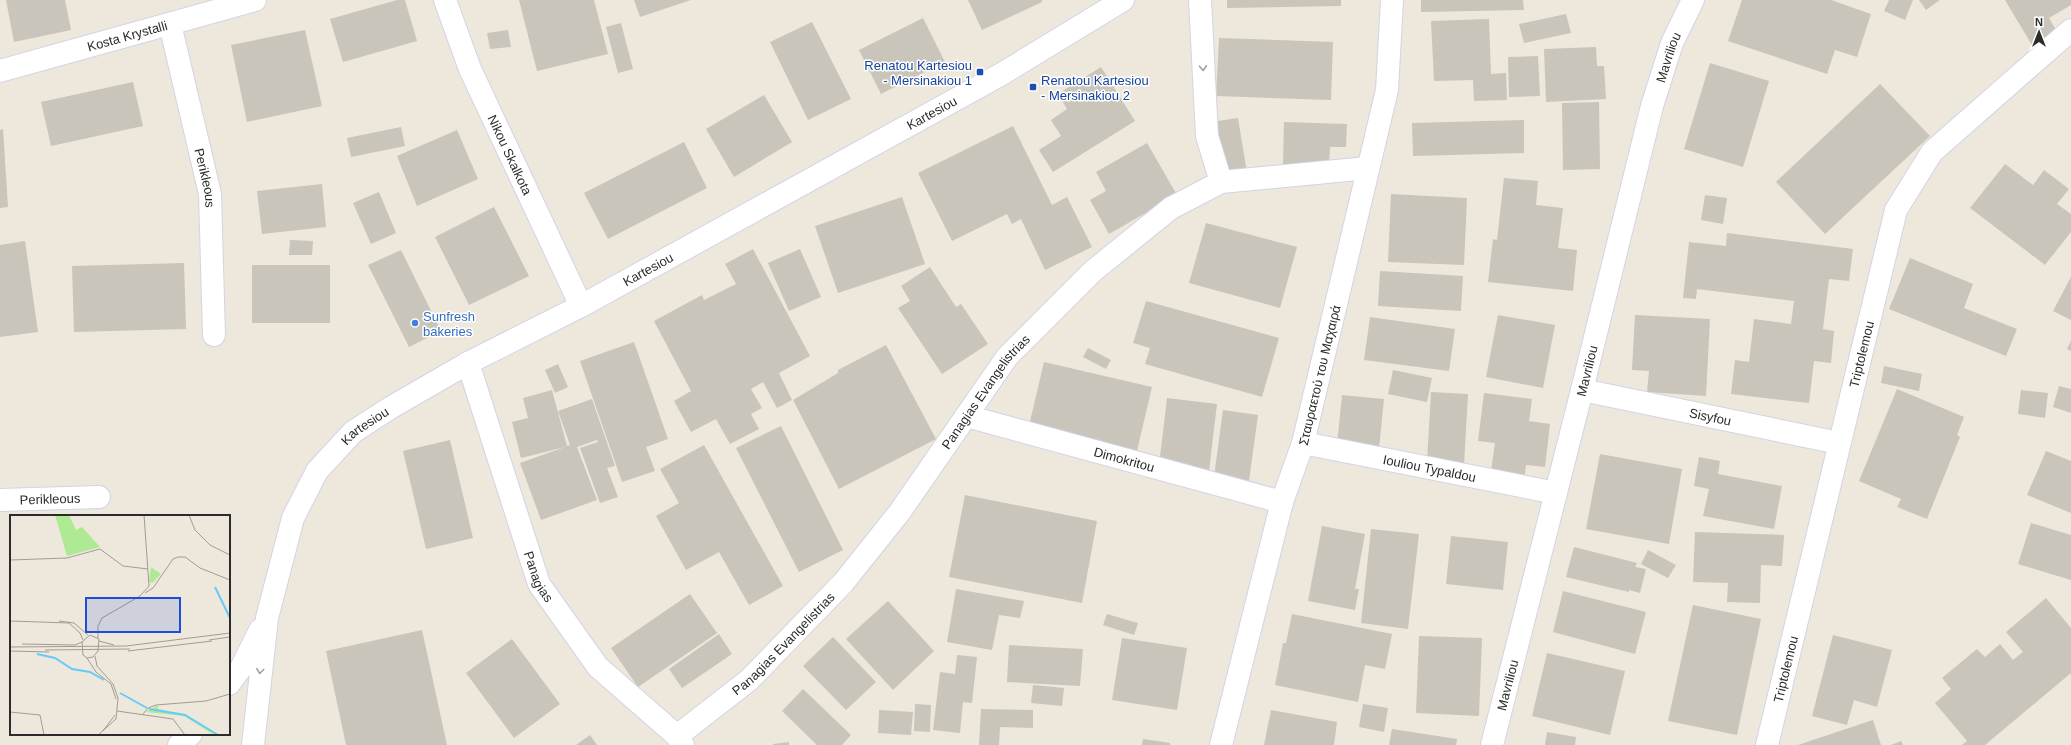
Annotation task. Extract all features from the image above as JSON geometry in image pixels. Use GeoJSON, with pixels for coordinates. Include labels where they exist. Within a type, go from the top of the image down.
{"type":"FeatureCollection","features":[{"type":"Feature","properties":{"kind":"street","name":"Kosta Krystalli"},"geometry":{"type":"LineString","coordinates":[[0,71],[255,0]]}},
{"type":"Feature","properties":{"kind":"street","name":"Nikou Skalkota"},"geometry":{"type":"LineString","coordinates":[[445,0],[470,69],[581,306]]}},
{"type":"Feature","properties":{"kind":"street","name":"Kartesiou"},"geometry":{"type":"LineString","coordinates":[[253,745],[266,618],[293,518],[318,470],[353,432],[390,408],[468,363],[581,306],[1000,75],[1123,0]]}},
{"type":"Feature","properties":{"kind":"street"},"geometry":{"type":"LineString","coordinates":[[1200,0],[1207,136],[1221,182]]}},
{"type":"Feature","properties":{"kind":"street","name":"Σταυραετού του Μαχαιρά"},"geometry":{"type":"LineString","coordinates":[[1221,745],[1282,502],[1303,443],[1387,90],[1392,0]]}},
{"type":"Feature","properties":{"kind":"street","name":"Mavriliou"},"geometry":{"type":"LineString","coordinates":[[1492,745],[1652,106],[1672,43],[1693,0]]}},
{"type":"Feature","properties":{"kind":"street","name":"Perikleous"},"geometry":{"type":"LineString","coordinates":[[170,24],[210,194],[214,335]]}},
{"type":"Feature","properties":{"kind":"street","name":"Triptolemou"},"geometry":{"type":"LineString","coordinates":[[1767,745],[1896,210],[1932,152],[2071,30]]}},
{"type":"Feature","properties":{"kind":"street","name":"Panagias Evangelistrias"},"geometry":{"type":"LineString","coordinates":[[680,741],[749,680],[843,583],[899,513],[1008,357],[1093,271],[1171,208],[1221,182],[1368,168]]}},
{"type":"Feature","properties":{"kind":"street","name":"Panagias"},"geometry":{"type":"LineString","coordinates":[[468,363],[539,584],[598,667],[680,741]]}},
{"type":"Feature","properties":{"kind":"street","name":"Sisyfou"},"geometry":{"type":"LineString","coordinates":[[1582,390],[1839,443]]}},
{"type":"Feature","properties":{"kind":"street","name":"Dimokritou"},"geometry":{"type":"LineString","coordinates":[[966,416],[1282,502]]}},
{"type":"Feature","properties":{"kind":"street","name":"Iouliou Typaldou"},"geometry":{"type":"LineString","coordinates":[[1303,443],[1556,493]]}},
{"type":"Feature","properties":{"kind":"street","name":"Perikleous"},"geometry":{"type":"LineString","coordinates":[[0,500],[99,497]]}},
{"type":"Feature","properties":{"kind":"street","name":"Kartesiou"},"geometry":{"type":"LineString","coordinates":[[230,683],[241,668],[266,618]]}},
{"type":"Feature","properties":{"kind":"street"},"geometry":{"type":"LineString","coordinates":[[179,745],[190,735]]}},
{"type":"Feature","properties":{"kind":"building"},"geometry":{"type":"Polygon","coordinates":[[[6,0],[65,0],[71,30],[14,42],[6,0]]]}},
{"type":"Feature","properties":{"kind":"building"},"geometry":{"type":"Polygon","coordinates":[[[397,0],[405,0],[417,41],[343,62],[330,19],[397,0]]]}},
{"type":"Feature","properties":{"kind":"building"},"geometry":{"type":"Polygon","coordinates":[[[519,0],[594,0],[608,54],[537,71],[519,0]]]}},
{"type":"Feature","properties":{"kind":"building"},"geometry":{"type":"Polygon","coordinates":[[[634,0],[691,0],[640,17],[634,0]]]}},
{"type":"Feature","properties":{"kind":"building"},"geometry":{"type":"Polygon","coordinates":[[[968,0],[1042,0],[1042,2],[982,30],[968,0]]]}},
{"type":"Feature","properties":{"kind":"building"},"geometry":{"type":"Polygon","coordinates":[[[1227,0],[1341,0],[1341,6],[1227,8],[1227,0]]]}},
{"type":"Feature","properties":{"kind":"building"},"geometry":{"type":"Polygon","coordinates":[[[1421,0],[1523,0],[1524,10],[1421,12],[1421,0]]]}},
{"type":"Feature","properties":{"kind":"building"},"geometry":{"type":"Polygon","coordinates":[[[1742,0],[1831,0],[1871,14],[1857,57],[1835,50],[1827,74],[1728,41],[1742,0]]]}},
{"type":"Feature","properties":{"kind":"building"},"geometry":{"type":"Polygon","coordinates":[[[1889,0],[1913,0],[1905,20],[1884,11],[1889,0]]]}},
{"type":"Feature","properties":{"kind":"building"},"geometry":{"type":"Polygon","coordinates":[[[1919,0],[1940,0],[1926,10],[1919,0]]]}},
{"type":"Feature","properties":{"kind":"building"},"geometry":{"type":"Polygon","coordinates":[[[2005,0],[2071,0],[2071,5],[2049,18],[2057,32],[2033,47],[2005,0]]]}},
{"type":"Feature","properties":{"kind":"building"},"geometry":{"type":"Polygon","coordinates":[[[1566,14],[1571,33],[1524,43],[1519,24],[1566,14]]]}},
{"type":"Feature","properties":{"kind":"building"},"geometry":{"type":"Polygon","coordinates":[[[923,18],[945,62],[881,94],[859,50],[923,18]]]}},
{"type":"Feature","properties":{"kind":"building"},"geometry":{"type":"Polygon","coordinates":[[[1489,19],[1491,74],[1506,73],[1507,100],[1474,101],[1473,80],[1434,81],[1431,21],[1489,19]]]}},
{"type":"Feature","properties":{"kind":"building"},"geometry":{"type":"Polygon","coordinates":[[[812,22],[851,99],[808,120],[770,42],[812,22]]]}},
{"type":"Feature","properties":{"kind":"building"},"geometry":{"type":"Polygon","coordinates":[[[621,23],[633,69],[618,73],[606,27],[621,23]]]}},
{"type":"Feature","properties":{"kind":"building"},"geometry":{"type":"Polygon","coordinates":[[[305,30],[322,106],[247,122],[231,45],[305,30]]]}},
{"type":"Feature","properties":{"kind":"building"},"geometry":{"type":"Polygon","coordinates":[[[508,30],[511,47],[490,49],[487,33],[508,30]]]}},
{"type":"Feature","properties":{"kind":"building"},"geometry":{"type":"Polygon","coordinates":[[[1219,38],[1333,42],[1331,100],[1216,96],[1219,38]]]}},
{"type":"Feature","properties":{"kind":"building"},"geometry":{"type":"Polygon","coordinates":[[[1596,47],[1597,66],[1604,66],[1606,99],[1546,102],[1544,49],[1596,47]]]}},
{"type":"Feature","properties":{"kind":"building"},"geometry":{"type":"Polygon","coordinates":[[[1538,56],[1540,96],[1509,97],[1508,57],[1538,56]]]}},
{"type":"Feature","properties":{"kind":"building"},"geometry":{"type":"Polygon","coordinates":[[[1710,63],[1769,81],[1743,167],[1684,149],[1710,63]]]}},
{"type":"Feature","properties":{"kind":"building"},"geometry":{"type":"Polygon","coordinates":[[[1101,67],[1135,121],[1053,172],[1039,150],[1061,136],[1051,120],[1067,109],[1058,94],[1101,67]]]}},
{"type":"Feature","properties":{"kind":"building"},"geometry":{"type":"Polygon","coordinates":[[[133,82],[143,126],[51,146],[41,102],[133,82]]]}},
{"type":"Feature","properties":{"kind":"building"},"geometry":{"type":"Polygon","coordinates":[[[1880,84],[1930,136],[1825,234],[1776,182],[1880,84]]]}},
{"type":"Feature","properties":{"kind":"building"},"geometry":{"type":"Polygon","coordinates":[[[764,95],[792,142],[734,177],[706,129],[764,95]]]}},
{"type":"Feature","properties":{"kind":"building"},"geometry":{"type":"Polygon","coordinates":[[[1599,102],[1600,169],[1563,170],[1562,103],[1599,102]]]}},
{"type":"Feature","properties":{"kind":"building"},"geometry":{"type":"Polygon","coordinates":[[[1238,118],[1248,179],[1220,183],[1211,122],[1238,118]]]}},
{"type":"Feature","properties":{"kind":"building"},"geometry":{"type":"Polygon","coordinates":[[[1524,120],[1524,153],[1413,156],[1412,123],[1524,120]]]}},
{"type":"Feature","properties":{"kind":"building"},"geometry":{"type":"Polygon","coordinates":[[[1284,122],[1347,124],[1346,147],[1330,147],[1329,167],[1283,166],[1284,122]]]}},
{"type":"Feature","properties":{"kind":"building"},"geometry":{"type":"Polygon","coordinates":[[[1013,126],[1052,205],[1067,197],[1092,247],[1045,270],[1021,219],[1012,224],[1007,214],[952,241],[918,173],[1013,126]]]}},
{"type":"Feature","properties":{"kind":"building"},"geometry":{"type":"Polygon","coordinates":[[[401,127],[405,146],[351,157],[347,138],[401,127]]]}},
{"type":"Feature","properties":{"kind":"building"},"geometry":{"type":"Polygon","coordinates":[[[3,129],[8,207],[0,208],[0,130],[3,129]]]}},
{"type":"Feature","properties":{"kind":"building"},"geometry":{"type":"Polygon","coordinates":[[[457,130],[478,179],[417,206],[397,156],[457,130]]]}},
{"type":"Feature","properties":{"kind":"building"},"geometry":{"type":"Polygon","coordinates":[[[684,142],[707,188],[608,239],[584,193],[684,142]]]}},
{"type":"Feature","properties":{"kind":"building"},"geometry":{"type":"Polygon","coordinates":[[[1147,143],[1177,195],[1109,234],[1090,200],[1106,191],[1096,172],[1147,143]]]}},
{"type":"Feature","properties":{"kind":"building"},"geometry":{"type":"Polygon","coordinates":[[[2005,164],[2033,185],[2044,170],[2069,189],[2057,204],[2071,214],[2071,232],[2045,265],[1970,208],[2005,164]]]}},
{"type":"Feature","properties":{"kind":"building"},"geometry":{"type":"Polygon","coordinates":[[[1504,178],[1538,181],[1536,205],[1563,208],[1558,248],[1577,250],[1573,291],[1488,282],[1493,239],[1497,240],[1504,178]]]}},
{"type":"Feature","properties":{"kind":"building"},"geometry":{"type":"Polygon","coordinates":[[[322,184],[326,227],[262,234],[257,191],[322,184]]]}},
{"type":"Feature","properties":{"kind":"building"},"geometry":{"type":"Polygon","coordinates":[[[379,192],[396,233],[371,244],[353,203],[379,192]]]}},
{"type":"Feature","properties":{"kind":"building"},"geometry":{"type":"Polygon","coordinates":[[[1391,194],[1467,198],[1464,265],[1388,262],[1391,194]]]}},
{"type":"Feature","properties":{"kind":"building"},"geometry":{"type":"Polygon","coordinates":[[[1705,195],[1727,198],[1723,224],[1701,220],[1705,195]]]}},
{"type":"Feature","properties":{"kind":"building"},"geometry":{"type":"Polygon","coordinates":[[[902,197],[925,264],[838,293],[815,226],[902,197]]]}},
{"type":"Feature","properties":{"kind":"building"},"geometry":{"type":"Polygon","coordinates":[[[494,207],[529,276],[469,305],[435,237],[494,207]]]}},
{"type":"Feature","properties":{"kind":"building"},"geometry":{"type":"Polygon","coordinates":[[[1206,223],[1297,247],[1280,308],[1189,283],[1206,223]]]}},
{"type":"Feature","properties":{"kind":"building"},"geometry":{"type":"Polygon","coordinates":[[[1727,233],[1853,249],[1849,281],[1829,279],[1823,329],[1834,331],[1831,363],[1814,361],[1809,403],[1731,394],[1735,360],[1749,362],[1754,319],[1791,324],[1794,301],[1697,289],[1696,299],[1683,298],[1689,242],[1726,246],[1727,233]]]}},
{"type":"Feature","properties":{"kind":"building"},"geometry":{"type":"Polygon","coordinates":[[[290,240],[313,241],[312,255],[289,255],[290,240]]]}},
{"type":"Feature","properties":{"kind":"building"},"geometry":{"type":"Polygon","coordinates":[[[25,241],[38,332],[0,337],[0,245],[25,241]]]}},
{"type":"Feature","properties":{"kind":"building"},"geometry":{"type":"Polygon","coordinates":[[[753,249],[810,356],[779,373],[792,400],[777,408],[763,382],[751,389],[762,408],[751,414],[759,429],[730,444],[716,419],[691,432],[674,401],[691,391],[654,321],[702,295],[704,300],[736,284],[725,264],[753,249]]]}},
{"type":"Feature","properties":{"kind":"building"},"geometry":{"type":"Polygon","coordinates":[[[800,249],[821,297],[789,311],[768,263],[800,249]]]}},
{"type":"Feature","properties":{"kind":"building"},"geometry":{"type":"Polygon","coordinates":[[[401,250],[441,331],[409,347],[368,265],[401,250]]]}},
{"type":"Feature","properties":{"kind":"building"},"geometry":{"type":"Polygon","coordinates":[[[1910,258],[1973,284],[1964,308],[2017,329],[2006,356],[1889,309],[1910,258]]]}},
{"type":"Feature","properties":{"kind":"building"},"geometry":{"type":"Polygon","coordinates":[[[184,263],[186,329],[74,332],[72,266],[184,263]]]}},
{"type":"Feature","properties":{"kind":"building"},"geometry":{"type":"Polygon","coordinates":[[[252,265],[330,265],[330,323],[252,323],[252,265]]]}},
{"type":"Feature","properties":{"kind":"building"},"geometry":{"type":"Polygon","coordinates":[[[930,267],[956,307],[961,304],[988,344],[942,374],[898,308],[910,301],[901,286],[930,267]]]}},
{"type":"Feature","properties":{"kind":"building"},"geometry":{"type":"Polygon","coordinates":[[[1380,271],[1463,276],[1461,311],[1378,306],[1380,271]]]}},
{"type":"Feature","properties":{"kind":"building"},"geometry":{"type":"Polygon","coordinates":[[[2071,277],[2071,320],[2053,311],[2071,277]]]}},
{"type":"Feature","properties":{"kind":"building"},"geometry":{"type":"Polygon","coordinates":[[[1146,301],[1279,338],[1262,397],[1145,364],[1150,348],[1133,343],[1146,301]]]}},
{"type":"Feature","properties":{"kind":"building"},"geometry":{"type":"Polygon","coordinates":[[[1498,315],[1555,325],[1543,388],[1486,377],[1498,315]]]}},
{"type":"Feature","properties":{"kind":"building"},"geometry":{"type":"Polygon","coordinates":[[[1635,315],[1710,319],[1706,396],[1647,392],[1649,371],[1632,370],[1635,315]]]}},
{"type":"Feature","properties":{"kind":"building"},"geometry":{"type":"Polygon","coordinates":[[[1370,317],[1455,329],[1449,371],[1364,360],[1370,317]]]}},
{"type":"Feature","properties":{"kind":"building"},"geometry":{"type":"Polygon","coordinates":[[[2071,341],[2071,351],[2067,349],[2071,341]]]}},
{"type":"Feature","properties":{"kind":"building"},"geometry":{"type":"Polygon","coordinates":[[[634,342],[668,439],[646,447],[655,471],[622,482],[580,361],[634,342]]]}},
{"type":"Feature","properties":{"kind":"building"},"geometry":{"type":"Polygon","coordinates":[[[886,345],[936,439],[839,489],[793,400],[838,373],[838,370],[886,345]]]}},
{"type":"Feature","properties":{"kind":"building"},"geometry":{"type":"Polygon","coordinates":[[[1088,348],[1111,360],[1106,369],[1083,357],[1088,348]]]}},
{"type":"Feature","properties":{"kind":"building"},"geometry":{"type":"Polygon","coordinates":[[[1044,362],[1152,387],[1136,455],[1028,430],[1044,362]]]}},
{"type":"Feature","properties":{"kind":"building"},"geometry":{"type":"Polygon","coordinates":[[[558,364],[568,387],[555,393],[545,370],[558,364]]]}},
{"type":"Feature","properties":{"kind":"building"},"geometry":{"type":"Polygon","coordinates":[[[1884,366],[1922,374],[1919,391],[1881,383],[1884,366]]]}},
{"type":"Feature","properties":{"kind":"building"},"geometry":{"type":"Polygon","coordinates":[[[1393,370],[1432,378],[1427,402],[1388,394],[1393,370]]]}},
{"type":"Feature","properties":{"kind":"building"},"geometry":{"type":"Polygon","coordinates":[[[2059,386],[2071,389],[2071,413],[2053,407],[2059,386]]]}},
{"type":"Feature","properties":{"kind":"building"},"geometry":{"type":"Polygon","coordinates":[[[1897,389],[1964,417],[1957,435],[1960,437],[1927,519],[1897,507],[1901,499],[1859,481],[1897,389]]]}},
{"type":"Feature","properties":{"kind":"building"},"geometry":{"type":"Polygon","coordinates":[[[552,390],[567,446],[570,445],[558,411],[592,399],[615,466],[607,468],[618,497],[600,503],[580,448],[598,442],[597,440],[577,447],[597,500],[541,520],[520,463],[565,447],[521,458],[512,422],[528,418],[523,398],[552,390]]]}},
{"type":"Feature","properties":{"kind":"building"},"geometry":{"type":"Polygon","coordinates":[[[2021,390],[2048,393],[2045,418],[2018,414],[2021,390]]]}},
{"type":"Feature","properties":{"kind":"building"},"geometry":{"type":"Polygon","coordinates":[[[1431,392],[1468,394],[1464,465],[1427,462],[1431,392]]]}},
{"type":"Feature","properties":{"kind":"building"},"geometry":{"type":"Polygon","coordinates":[[[1484,393],[1532,399],[1529,421],[1550,424],[1545,467],[1526,465],[1524,482],[1490,478],[1495,443],[1478,441],[1484,393]]]}},
{"type":"Feature","properties":{"kind":"building"},"geometry":{"type":"Polygon","coordinates":[[[1342,395],[1384,399],[1379,449],[1337,445],[1342,395]]]}},
{"type":"Feature","properties":{"kind":"building"},"geometry":{"type":"Polygon","coordinates":[[[1167,398],[1217,404],[1209,471],[1159,465],[1167,398]]]}},
{"type":"Feature","properties":{"kind":"building"},"geometry":{"type":"Polygon","coordinates":[[[1223,410],[1258,415],[1248,488],[1213,484],[1223,410]]]}},
{"type":"Feature","properties":{"kind":"building"},"geometry":{"type":"Polygon","coordinates":[[[781,426],[843,550],[799,572],[736,448],[781,426]]]}},
{"type":"Feature","properties":{"kind":"building"},"geometry":{"type":"Polygon","coordinates":[[[450,440],[473,538],[426,549],[403,451],[450,440]]]}},
{"type":"Feature","properties":{"kind":"building"},"geometry":{"type":"Polygon","coordinates":[[[704,445],[783,586],[749,605],[719,552],[686,570],[656,516],[679,503],[660,469],[704,445]]]}},
{"type":"Feature","properties":{"kind":"building"},"geometry":{"type":"Polygon","coordinates":[[[2046,451],[2071,461],[2071,513],[2027,495],[2046,451]]]}},
{"type":"Feature","properties":{"kind":"building"},"geometry":{"type":"Polygon","coordinates":[[[1600,454],[1682,469],[1669,544],[1586,529],[1600,454]]]}},
{"type":"Feature","properties":{"kind":"building"},"geometry":{"type":"Polygon","coordinates":[[[1699,457],[1720,461],[1718,474],[1782,486],[1774,529],[1703,516],[1709,489],[1694,486],[1699,457]]]}},
{"type":"Feature","properties":{"kind":"building"},"geometry":{"type":"Polygon","coordinates":[[[965,495],[1097,521],[1082,603],[949,577],[965,495]]]}},
{"type":"Feature","properties":{"kind":"building"},"geometry":{"type":"Polygon","coordinates":[[[2031,523],[2071,535],[2071,580],[2018,564],[2031,523]]]}},
{"type":"Feature","properties":{"kind":"building"},"geometry":{"type":"Polygon","coordinates":[[[1322,526],[1365,534],[1355,589],[1359,589],[1355,610],[1308,601],[1322,526]]]}},
{"type":"Feature","properties":{"kind":"building"},"geometry":{"type":"Polygon","coordinates":[[[1371,529],[1419,534],[1408,629],[1361,623],[1371,529]]]}},
{"type":"Feature","properties":{"kind":"building"},"geometry":{"type":"Polygon","coordinates":[[[1695,532],[1784,535],[1782,566],[1761,565],[1760,603],[1727,602],[1728,583],[1693,582],[1695,532]]]}},
{"type":"Feature","properties":{"kind":"building"},"geometry":{"type":"Polygon","coordinates":[[[1451,536],[1508,542],[1503,590],[1446,584],[1451,536]]]}},
{"type":"Feature","properties":{"kind":"building"},"geometry":{"type":"Polygon","coordinates":[[[1574,547],[1637,563],[1635,567],[1646,569],[1640,593],[1629,590],[1629,592],[1566,577],[1574,547]]]}},
{"type":"Feature","properties":{"kind":"building"},"geometry":{"type":"Polygon","coordinates":[[[1648,550],[1676,565],[1668,578],[1641,564],[1648,550]]]}},
{"type":"Feature","properties":{"kind":"building"},"geometry":{"type":"Polygon","coordinates":[[[956,589],[1024,601],[1020,618],[999,615],[992,650],[947,642],[956,589]]]}},
{"type":"Feature","properties":{"kind":"building"},"geometry":{"type":"Polygon","coordinates":[[[1563,591],[1646,612],[1635,654],[1553,632],[1563,591]]]}},
{"type":"Feature","properties":{"kind":"building"},"geometry":{"type":"Polygon","coordinates":[[[690,594],[717,633],[638,687],[611,648],[690,594]]]}},
{"type":"Feature","properties":{"kind":"building"},"geometry":{"type":"Polygon","coordinates":[[[2046,598],[2071,628],[2071,673],[1985,745],[1962,745],[1967,741],[1935,703],[1951,689],[1942,678],[1977,649],[1985,657],[2000,644],[2013,660],[2023,652],[2006,632],[2046,598]]]}},
{"type":"Feature","properties":{"kind":"building"},"geometry":{"type":"Polygon","coordinates":[[[888,601],[934,651],[893,690],[846,639],[888,601]]]}},
{"type":"Feature","properties":{"kind":"building"},"geometry":{"type":"Polygon","coordinates":[[[1693,605],[1761,619],[1737,735],[1668,721],[1693,605]]]}},
{"type":"Feature","properties":{"kind":"building"},"geometry":{"type":"Polygon","coordinates":[[[1107,614],[1138,623],[1134,635],[1103,625],[1107,614]]]}},
{"type":"Feature","properties":{"kind":"building"},"geometry":{"type":"Polygon","coordinates":[[[1292,614],[1392,634],[1385,669],[1365,665],[1358,702],[1275,685],[1283,643],[1286,643],[1292,614]]]}},
{"type":"Feature","properties":{"kind":"building"},"geometry":{"type":"Polygon","coordinates":[[[422,630],[447,745],[346,745],[326,651],[422,630]]]}},
{"type":"Feature","properties":{"kind":"building"},"geometry":{"type":"Polygon","coordinates":[[[719,634],[732,654],[682,688],[669,669],[719,634]]]}},
{"type":"Feature","properties":{"kind":"building"},"geometry":{"type":"Polygon","coordinates":[[[1833,635],[1892,650],[1877,707],[1854,700],[1847,725],[1812,716],[1833,635]]]}},
{"type":"Feature","properties":{"kind":"building"},"geometry":{"type":"Polygon","coordinates":[[[1419,636],[1482,638],[1479,716],[1416,713],[1419,636]]]}},
{"type":"Feature","properties":{"kind":"building"},"geometry":{"type":"Polygon","coordinates":[[[833,637],[876,682],[846,710],[803,666],[833,637]]]}},
{"type":"Feature","properties":{"kind":"building"},"geometry":{"type":"Polygon","coordinates":[[[1122,638],[1187,648],[1177,710],[1112,700],[1122,638]]]}},
{"type":"Feature","properties":{"kind":"building"},"geometry":{"type":"Polygon","coordinates":[[[512,639],[560,704],[514,738],[466,673],[512,639]]]}},
{"type":"Feature","properties":{"kind":"building"},"geometry":{"type":"Polygon","coordinates":[[[1009,645],[1083,649],[1080,686],[1007,682],[1009,645]]]}},
{"type":"Feature","properties":{"kind":"building"},"geometry":{"type":"Polygon","coordinates":[[[1547,653],[1625,671],[1610,735],[1532,716],[1547,653]]]}},
{"type":"Feature","properties":{"kind":"building"},"geometry":{"type":"Polygon","coordinates":[[[957,655],[977,657],[972,703],[963,702],[960,733],[933,730],[940,672],[955,674],[957,655]]]}},
{"type":"Feature","properties":{"kind":"building"},"geometry":{"type":"Polygon","coordinates":[[[1033,685],[1064,688],[1062,706],[1031,703],[1033,685]]]}},
{"type":"Feature","properties":{"kind":"building"},"geometry":{"type":"Polygon","coordinates":[[[803,689],[851,735],[842,745],[817,745],[782,711],[803,689]]]}},
{"type":"Feature","properties":{"kind":"building"},"geometry":{"type":"Polygon","coordinates":[[[915,704],[931,705],[930,732],[914,731],[915,704]]]}},
{"type":"Feature","properties":{"kind":"building"},"geometry":{"type":"Polygon","coordinates":[[[1363,704],[1388,708],[1384,732],[1359,727],[1363,704]]]}},
{"type":"Feature","properties":{"kind":"building"},"geometry":{"type":"Polygon","coordinates":[[[981,709],[1033,710],[1033,728],[1000,727],[999,745],[979,745],[981,709]]]}},
{"type":"Feature","properties":{"kind":"building"},"geometry":{"type":"Polygon","coordinates":[[[879,710],[913,712],[911,735],[878,733],[879,710]]]}},
{"type":"Feature","properties":{"kind":"building"},"geometry":{"type":"Polygon","coordinates":[[[1271,710],[1337,722],[1334,745],[1264,745],[1271,710]]]}},
{"type":"Feature","properties":{"kind":"building"},"geometry":{"type":"Polygon","coordinates":[[[1873,720],[1881,745],[1798,745],[1873,720]]]}},
{"type":"Feature","properties":{"kind":"building"},"geometry":{"type":"Polygon","coordinates":[[[1392,729],[1457,739],[1456,745],[1389,745],[1392,729]]]}},
{"type":"Feature","properties":{"kind":"building"},"geometry":{"type":"Polygon","coordinates":[[[1547,732],[1576,737],[1575,745],[1545,745],[1547,732]]]}},
{"type":"Feature","properties":{"kind":"building"},"geometry":{"type":"Polygon","coordinates":[[[590,735],[597,745],[576,745],[590,735]]]}},
{"type":"Feature","properties":{"kind":"building"},"geometry":{"type":"Polygon","coordinates":[[[1143,739],[1170,743],[1170,745],[1142,745],[1143,739]]]}},
{"type":"Feature","properties":{"kind":"building"},"geometry":{"type":"Polygon","coordinates":[[[1901,741],[1903,745],[1891,745],[1901,741]]]}},
{"type":"Feature","properties":{"kind":"building"},"geometry":{"type":"Polygon","coordinates":[[[789,742],[789,745],[773,745],[773,744],[789,742]]]}},
{"type":"Feature","properties":{"kind":"place","name":"Renatou Kartesiou - Mersinakiou 1"},"geometry":{"type":"Point","coordinates":[980,72]}},
{"type":"Feature","properties":{"kind":"place","name":"Renatou Kartesiou - Mersinakiou 2"},"geometry":{"type":"Point","coordinates":[1033,87]}},
{"type":"Feature","properties":{"kind":"place","name":"Sunfresh bakeries"},"geometry":{"type":"Point","coordinates":[415,323]}}]}
